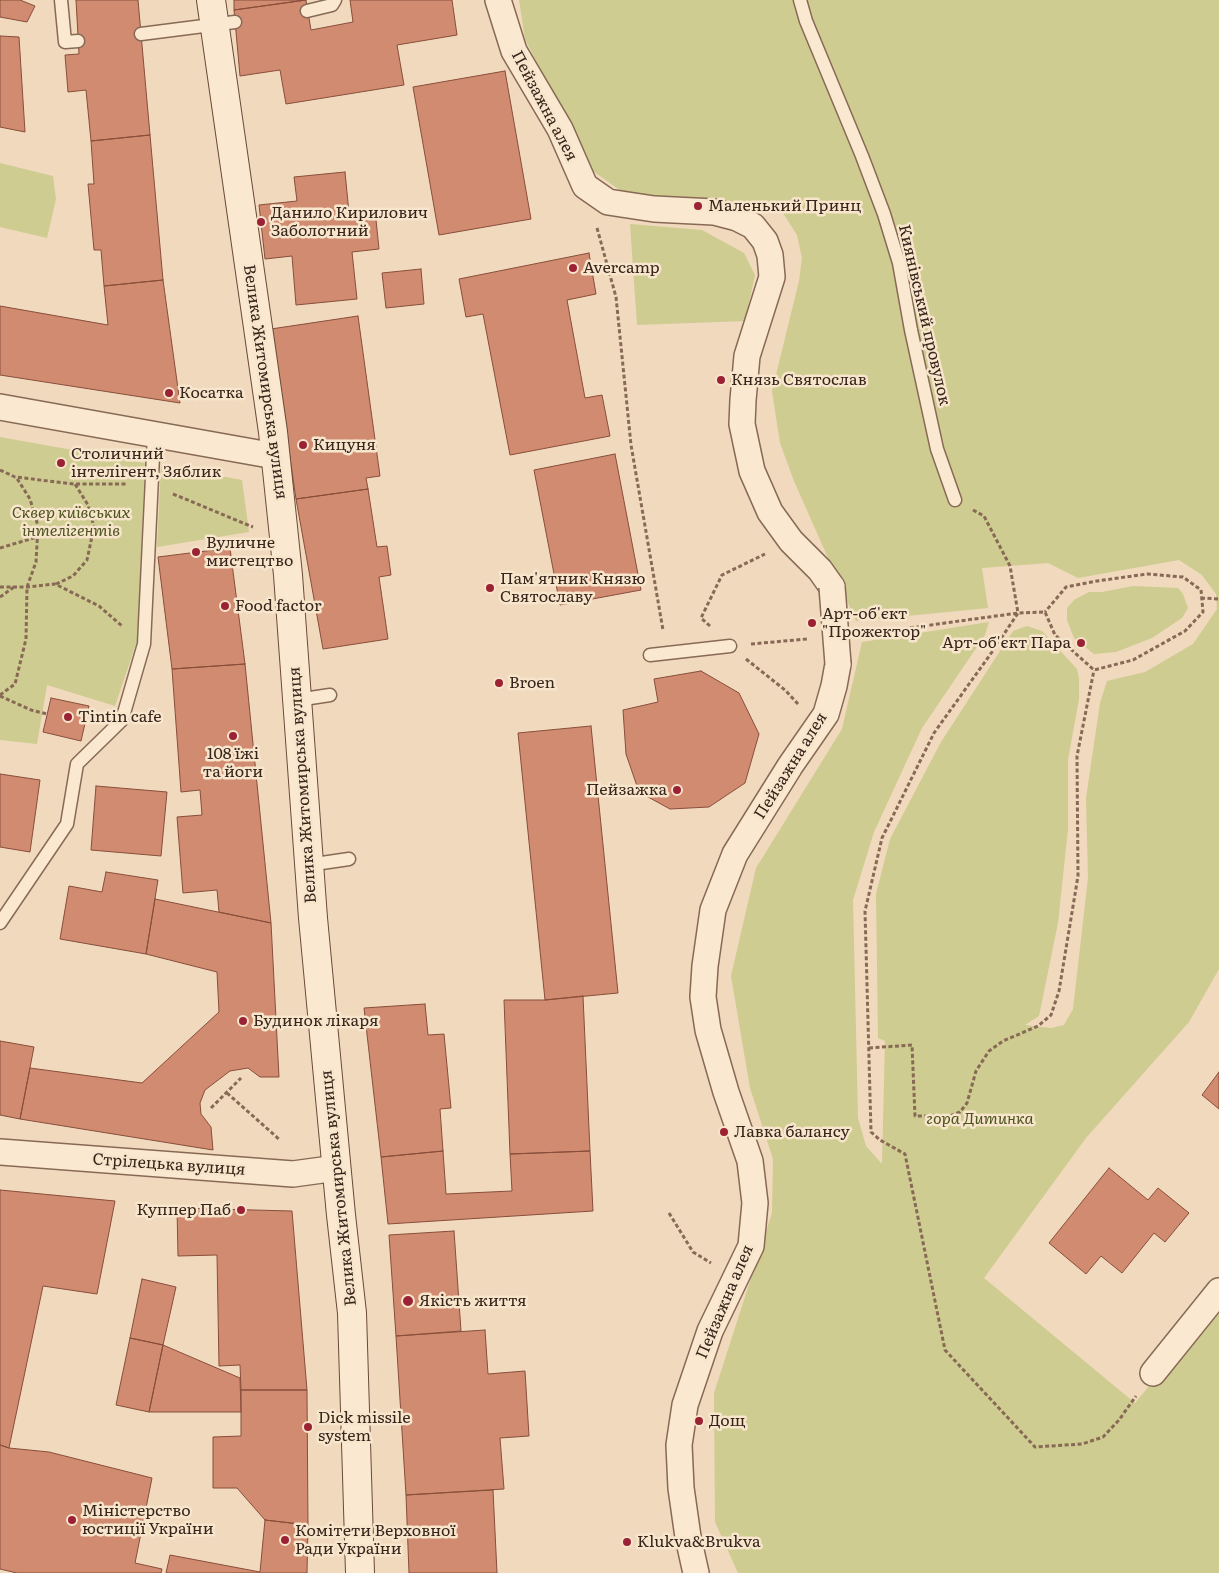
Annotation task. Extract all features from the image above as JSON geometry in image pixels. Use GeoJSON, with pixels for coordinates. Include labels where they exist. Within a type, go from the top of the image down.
{"type":"FeatureCollection","features":[{"type":"Feature","properties":{"kind":"main road","name":"Велика Житомирська вулиця"},"geometry":{"type":"LineString","coordinates":[[220,16],[273,432],[288,575],[308,865],[352,1313],[360,1573]]}},
{"type":"Feature","properties":{"kind":"street","name":"Пейзажна алея"},"geometry":{"type":"LineString","coordinates":[[498,0],[514,50],[560,129],[585,186],[608,202],[654,209],[714,212],[737,218],[753,226],[765,241],[770,256],[772,277],[747,356],[742,400],[742,424],[752,471],[770,512],[791,541],[820,570],[832,587],[838,664],[826,714],[790,766],[736,854],[713,910],[705,966],[703,997],[708,1030],[726,1092],[750,1161],[756,1203],[751,1246],[707,1340],[685,1405],[679,1445],[681,1488],[688,1537],[696,1573]]}},
{"type":"Feature","properties":{"kind":"street"},"geometry":{"type":"LineString","coordinates":[[0,407],[275,456]]}},
{"type":"Feature","properties":{"kind":"street","name":"Стрілецька вулиця"},"geometry":{"type":"LineString","coordinates":[[0,1152],[293,1174],[337,1168]]}},
{"type":"Feature","properties":{"kind":"street"},"geometry":{"type":"LineString","coordinates":[[1153,1373],[1219,1291]]}},
{"type":"Feature","properties":{"kind":"lane"},"geometry":{"type":"LineString","coordinates":[[61,0],[65,42],[78,41]]}},
{"type":"Feature","properties":{"kind":"lane"},"geometry":{"type":"LineString","coordinates":[[307,11],[332,5],[335,0]]}},
{"type":"Feature","properties":{"kind":"lane","name":"Киянівський провулок"},"geometry":{"type":"LineString","coordinates":[[800,0],[806,21],[884,214],[899,263],[911,330],[937,448],[955,500]]}},
{"type":"Feature","properties":{"kind":"lane"},"geometry":{"type":"LineString","coordinates":[[141,34],[220,16]]}},
{"type":"Feature","properties":{"kind":"lane"},"geometry":{"type":"LineString","coordinates":[[0,923],[67,824],[77,764],[122,720],[144,644],[154,435]]}},
{"type":"Feature","properties":{"kind":"lane"},"geometry":{"type":"LineString","coordinates":[[650,655],[730,646]]}},
{"type":"Feature","properties":{"kind":"lane"},"geometry":{"type":"LineString","coordinates":[[298,700],[330,695]]}},
{"type":"Feature","properties":{"kind":"lane"},"geometry":{"type":"LineString","coordinates":[[308,865],[349,859]]}},
{"type":"Feature","properties":{"kind":"path"},"geometry":{"type":"LineString","coordinates":[[585,186],[616,297],[631,445],[667,653]]}},
{"type":"Feature","properties":{"kind":"path"},"geometry":{"type":"LineString","coordinates":[[15,477],[30,498],[38,526],[36,562],[27,587],[26,639],[15,684],[0,695],[31,710],[48,714]]}},
{"type":"Feature","properties":{"kind":"path"},"geometry":{"type":"LineString","coordinates":[[0,587],[56,584],[74,576],[87,560],[94,527],[88,505],[74,484]]}},
{"type":"Feature","properties":{"kind":"path"},"geometry":{"type":"LineString","coordinates":[[955,500],[984,516],[1010,566],[1018,613],[934,733],[882,838],[865,911],[871,1132],[880,1140],[904,1154],[945,1350],[1035,1448],[1082,1444],[1103,1437],[1119,1420],[1153,1373]]}},
{"type":"Feature","properties":{"kind":"path"},"geometry":{"type":"LineString","coordinates":[[0,548],[37,537]]}},
{"type":"Feature","properties":{"kind":"path"},"geometry":{"type":"LineString","coordinates":[[791,541],[722,575],[701,618],[730,646],[785,690],[819,726]]}},
{"type":"Feature","properties":{"kind":"path"},"geometry":{"type":"LineString","coordinates":[[864,634],[1018,613],[1045,612],[1066,587],[1097,580],[1147,574],[1183,578],[1200,590],[1203,612],[1185,631],[1133,660],[1094,670]]}},
{"type":"Feature","properties":{"kind":"path"},"geometry":{"type":"LineString","coordinates":[[56,584],[98,606],[144,644]]}},
{"type":"Feature","properties":{"kind":"path"},"geometry":{"type":"LineString","coordinates":[[0,596],[15,587]]}},
{"type":"Feature","properties":{"kind":"path"},"geometry":{"type":"LineString","coordinates":[[1201,598],[1219,599]]}},
{"type":"Feature","properties":{"kind":"path"},"geometry":{"type":"LineString","coordinates":[[1045,612],[1056,635],[1094,670]]}},
{"type":"Feature","properties":{"kind":"path"},"geometry":{"type":"LineString","coordinates":[[730,646],[810,639]]}},
{"type":"Feature","properties":{"kind":"path"},"geometry":{"type":"LineString","coordinates":[[868,1048],[912,1045],[915,1116],[950,1116],[960,1112],[968,1103],[976,1071],[989,1051],[1003,1041],[1038,1026],[1051,1014],[1058,991],[1078,876],[1078,756],[1094,670]]}},
{"type":"Feature","properties":{"kind":"path"},"geometry":{"type":"LineString","coordinates":[[211,1108],[241,1078]]}},
{"type":"Feature","properties":{"kind":"path"},"geometry":{"type":"LineString","coordinates":[[227,1093],[280,1140]]}},
{"type":"Feature","properties":{"kind":"path"},"geometry":{"type":"LineString","coordinates":[[669,1213],[693,1252],[736,1277]]}},
{"type":"Feature","properties":{"kind":"green space","name":"гора Дитинка"},"geometry":{"type":"Polygon","coordinates":[[[519,0],[1219,0],[1219,969],[1189,1022],[1086,1138],[984,1278],[1135,1403],[1219,1302],[1219,1573],[738,1573],[715,1522],[714,1393],[772,1213],[773,1159],[750,1088],[731,976],[756,868],[842,729],[862,642],[989,622],[985,635],[922,728],[874,832],[853,900],[858,1118],[866,1146],[882,1164],[885,1041],[878,1038],[876,894],[890,839],[941,742],[1013,631],[1027,626],[1042,631],[1077,669],[1079,699],[1068,760],[1068,829],[1058,923],[1039,1016],[1025,1025],[1051,1028],[1064,1025],[1073,1009],[1088,878],[1086,798],[1100,703],[1107,681],[1145,672],[1193,644],[1217,609],[1216,594],[1202,575],[1179,560],[1078,578],[1048,563],[982,568],[988,608],[856,621],[794,481],[780,443],[772,391],[799,281],[802,258],[797,235],[783,213],[757,203],[631,198],[590,169],[525,39],[519,0]]]}},
{"type":"Feature","properties":{"kind":"green space"},"geometry":{"type":"Polygon","coordinates":[[[0,163],[53,176],[56,199],[47,238],[0,227],[0,163]]]}},
{"type":"Feature","properties":{"kind":"green space"},"geometry":{"type":"Polygon","coordinates":[[[630,224],[702,230],[744,253],[755,275],[745,321],[637,325],[630,224]]]}},
{"type":"Feature","properties":{"kind":"green space","name":"Сквер київських інтелігентів"},"geometry":{"type":"Polygon","coordinates":[[[0,437],[145,463],[137,641],[115,706],[47,685],[37,744],[0,740],[0,437]]]}},
{"type":"Feature","properties":{"kind":"green space"},"geometry":{"type":"Polygon","coordinates":[[[161,465],[242,480],[249,532],[157,547],[161,465]]]}},
{"type":"Feature","properties":{"kind":"green space"},"geometry":{"type":"Polygon","coordinates":[[[1133,586],[1178,588],[1183,594],[1188,608],[1182,618],[1152,638],[1116,652],[1094,654],[1074,638],[1067,620],[1067,608],[1074,600],[1089,592],[1102,592],[1133,586]]]}},
{"type":"Feature","properties":{"kind":"building"},"geometry":{"type":"Polygon","coordinates":[[[0,0],[20,0],[35,6],[27,22],[0,17],[0,0]]]}},
{"type":"Feature","properties":{"kind":"building"},"geometry":{"type":"Polygon","coordinates":[[[76,0],[138,0],[150,135],[91,141],[86,90],[68,92],[65,55],[79,54],[76,0]]]}},
{"type":"Feature","properties":{"kind":"building"},"geometry":{"type":"Polygon","coordinates":[[[234,0],[306,0],[234,10],[234,0]]]}},
{"type":"Feature","properties":{"kind":"building"},"geometry":{"type":"Polygon","coordinates":[[[306,0],[311,30],[353,22],[350,0],[452,0],[457,35],[397,45],[404,85],[286,104],[280,70],[240,76],[234,10],[306,0]]]}},
{"type":"Feature","properties":{"kind":"building"},"geometry":{"type":"Polygon","coordinates":[[[0,36],[19,37],[25,132],[0,127],[0,36]]]}},
{"type":"Feature","properties":{"kind":"building"},"geometry":{"type":"Polygon","coordinates":[[[505,71],[531,219],[439,235],[413,87],[505,71]]]}},
{"type":"Feature","properties":{"kind":"building"},"geometry":{"type":"Polygon","coordinates":[[[150,135],[163,280],[104,286],[101,250],[94,250],[88,184],[94,184],[91,141],[150,135]]]}},
{"type":"Feature","properties":{"kind":"building"},"geometry":{"type":"Polygon","coordinates":[[[345,172],[349,213],[375,210],[379,249],[352,252],[357,299],[296,305],[292,256],[265,259],[259,205],[297,201],[294,177],[345,172]]]}},
{"type":"Feature","properties":{"kind":"building"},"geometry":{"type":"Polygon","coordinates":[[[589,253],[596,294],[567,300],[585,398],[602,395],[610,436],[510,455],[483,314],[466,317],[459,279],[589,253]]]}},
{"type":"Feature","properties":{"kind":"building"},"geometry":{"type":"Polygon","coordinates":[[[421,269],[424,304],[386,308],[382,273],[421,269]]]}},
{"type":"Feature","properties":{"kind":"building"},"geometry":{"type":"Polygon","coordinates":[[[163,280],[180,403],[0,375],[0,306],[108,325],[104,286],[163,280]]]}},
{"type":"Feature","properties":{"kind":"building"},"geometry":{"type":"Polygon","coordinates":[[[358,316],[380,476],[366,478],[368,489],[296,499],[271,329],[358,316]]]}},
{"type":"Feature","properties":{"kind":"building"},"geometry":{"type":"Polygon","coordinates":[[[615,454],[641,590],[560,605],[534,470],[615,454]]]}},
{"type":"Feature","properties":{"kind":"building"},"geometry":{"type":"Polygon","coordinates":[[[368,489],[377,547],[387,546],[391,575],[379,577],[388,639],[323,649],[296,499],[368,489]]]}},
{"type":"Feature","properties":{"kind":"building"},"geometry":{"type":"Polygon","coordinates":[[[230,548],[245,664],[172,669],[158,557],[230,548]]]}},
{"type":"Feature","properties":{"kind":"building"},"geometry":{"type":"Polygon","coordinates":[[[245,664],[271,923],[219,912],[217,890],[183,893],[177,817],[202,815],[200,790],[181,792],[172,669],[245,664]]]}},
{"type":"Feature","properties":{"kind":"building"},"geometry":{"type":"Polygon","coordinates":[[[701,671],[739,693],[759,734],[745,783],[709,807],[670,809],[639,792],[626,754],[623,710],[658,702],[654,679],[701,671]]]}},
{"type":"Feature","properties":{"kind":"building"},"geometry":{"type":"Polygon","coordinates":[[[51,698],[89,706],[81,741],[43,732],[51,698]]]}},
{"type":"Feature","properties":{"kind":"building"},"geometry":{"type":"Polygon","coordinates":[[[591,726],[618,993],[545,1000],[518,733],[591,726]]]}},
{"type":"Feature","properties":{"kind":"building"},"geometry":{"type":"Polygon","coordinates":[[[0,774],[40,780],[30,852],[0,847],[0,774]]]}},
{"type":"Feature","properties":{"kind":"building"},"geometry":{"type":"Polygon","coordinates":[[[96,786],[167,792],[161,856],[91,850],[96,786]]]}},
{"type":"Feature","properties":{"kind":"building"},"geometry":{"type":"Polygon","coordinates":[[[106,872],[158,880],[146,954],[60,939],[69,886],[102,892],[106,872]]]}},
{"type":"Feature","properties":{"kind":"building","name":"Будинок лікаря"},"geometry":{"type":"Polygon","coordinates":[[[155,899],[271,923],[279,1077],[260,1077],[248,1068],[230,1071],[205,1090],[200,1103],[201,1114],[211,1127],[213,1150],[20,1119],[30,1068],[142,1083],[219,1012],[217,972],[146,954],[155,899]]]}},
{"type":"Feature","properties":{"kind":"building"},"geometry":{"type":"Polygon","coordinates":[[[583,996],[590,1151],[510,1154],[504,1000],[545,1000],[583,996]]]}},
{"type":"Feature","properties":{"kind":"building"},"geometry":{"type":"Polygon","coordinates":[[[425,1004],[428,1035],[444,1034],[451,1108],[440,1109],[443,1151],[381,1157],[364,1008],[425,1004]]]}},
{"type":"Feature","properties":{"kind":"building"},"geometry":{"type":"Polygon","coordinates":[[[0,1041],[34,1047],[20,1119],[0,1115],[0,1041]]]}},
{"type":"Feature","properties":{"kind":"building"},"geometry":{"type":"Polygon","coordinates":[[[1219,1072],[1219,1109],[1202,1095],[1219,1072]]]}},
{"type":"Feature","properties":{"kind":"building"},"geometry":{"type":"Polygon","coordinates":[[[443,1151],[446,1194],[512,1191],[510,1154],[590,1151],[593,1211],[388,1224],[381,1157],[443,1151]]]}},
{"type":"Feature","properties":{"kind":"building"},"geometry":{"type":"Polygon","coordinates":[[[1109,1168],[1148,1200],[1158,1188],[1189,1213],[1165,1242],[1154,1233],[1122,1273],[1101,1256],[1086,1274],[1049,1243],[1109,1168]]]}},
{"type":"Feature","properties":{"kind":"building"},"geometry":{"type":"Polygon","coordinates":[[[0,1190],[115,1201],[97,1294],[43,1286],[9,1448],[0,1445],[0,1190]]]}},
{"type":"Feature","properties":{"kind":"building"},"geometry":{"type":"Polygon","coordinates":[[[177,1208],[292,1211],[307,1390],[241,1390],[240,1365],[219,1366],[217,1255],[178,1256],[177,1208]]]}},
{"type":"Feature","properties":{"kind":"building"},"geometry":{"type":"Polygon","coordinates":[[[454,1231],[461,1331],[396,1336],[389,1235],[454,1231]]]}},
{"type":"Feature","properties":{"kind":"building"},"geometry":{"type":"Polygon","coordinates":[[[142,1279],[176,1287],[163,1345],[130,1338],[142,1279]]]}},
{"type":"Feature","properties":{"kind":"building"},"geometry":{"type":"Polygon","coordinates":[[[485,1330],[488,1374],[525,1371],[529,1436],[500,1438],[504,1489],[406,1495],[396,1336],[485,1330]]]}},
{"type":"Feature","properties":{"kind":"building"},"geometry":{"type":"Polygon","coordinates":[[[130,1338],[163,1345],[149,1412],[116,1405],[130,1338]]]}},
{"type":"Feature","properties":{"kind":"building"},"geometry":{"type":"Polygon","coordinates":[[[163,1345],[240,1378],[241,1412],[149,1412],[163,1345]]]}},
{"type":"Feature","properties":{"kind":"building"},"geometry":{"type":"Polygon","coordinates":[[[241,1390],[307,1390],[308,1525],[265,1520],[237,1488],[213,1488],[213,1437],[241,1436],[241,1390]]]}},
{"type":"Feature","properties":{"kind":"building","name":"Міністерство юстиції України"},"geometry":{"type":"Polygon","coordinates":[[[0,1445],[9,1448],[49,1452],[152,1478],[135,1563],[162,1569],[161,1573],[17,1573],[0,1569],[0,1445]]]}},
{"type":"Feature","properties":{"kind":"building"},"geometry":{"type":"Polygon","coordinates":[[[493,1490],[497,1573],[409,1573],[406,1495],[493,1490]]]}},
{"type":"Feature","properties":{"kind":"building","name":"Комітети Верховної Ради України"},"geometry":{"type":"Polygon","coordinates":[[[265,1520],[308,1525],[307,1573],[166,1573],[170,1555],[260,1572],[265,1520]]]}},
{"type":"Feature","properties":{"kind":"place","name":"Маленький Принц"},"geometry":{"type":"Point","coordinates":[698,206]}},
{"type":"Feature","properties":{"kind":"place","name":"Данило Кирилович Заболотний"},"geometry":{"type":"Point","coordinates":[261,222]}},
{"type":"Feature","properties":{"kind":"place","name":"Avercamp"},"geometry":{"type":"Point","coordinates":[573,268]}},
{"type":"Feature","properties":{"kind":"place","name":"Князь Святослав"},"geometry":{"type":"Point","coordinates":[721,380]}},
{"type":"Feature","properties":{"kind":"place","name":"Косатка"},"geometry":{"type":"Point","coordinates":[169,393]}},
{"type":"Feature","properties":{"kind":"place","name":"Кицуня"},"geometry":{"type":"Point","coordinates":[303,445]}},
{"type":"Feature","properties":{"kind":"place","name":"Столичний інтелігент, Зяблик"},"geometry":{"type":"Point","coordinates":[61,463]}},
{"type":"Feature","properties":{"kind":"place","name":"Вуличне мистецтво"},"geometry":{"type":"Point","coordinates":[196,552]}},
{"type":"Feature","properties":{"kind":"place","name":"Пам'ятник Князю Святославу"},"geometry":{"type":"Point","coordinates":[490,588]}},
{"type":"Feature","properties":{"kind":"place","name":"Food factor"},"geometry":{"type":"Point","coordinates":[225,606]}},
{"type":"Feature","properties":{"kind":"place","name":"Арт-об'єкт \"Прожектор\""},"geometry":{"type":"Point","coordinates":[812,623]}},
{"type":"Feature","properties":{"kind":"place","name":"Арт-об'єкт Пара"},"geometry":{"type":"Point","coordinates":[1081,643]}},
{"type":"Feature","properties":{"kind":"place","name":"Broen"},"geometry":{"type":"Point","coordinates":[499,683]}},
{"type":"Feature","properties":{"kind":"place","name":"Tintin cafe"},"geometry":{"type":"Point","coordinates":[68,717]}},
{"type":"Feature","properties":{"kind":"place","name":"108 їжі та йоги"},"geometry":{"type":"Point","coordinates":[233,736]}},
{"type":"Feature","properties":{"kind":"place","name":"Пейзажка"},"geometry":{"type":"Point","coordinates":[677,790]}},
{"type":"Feature","properties":{"kind":"place","name":"Будинок лікаря"},"geometry":{"type":"Point","coordinates":[243,1021]}},
{"type":"Feature","properties":{"kind":"place","name":"Лавка балансу"},"geometry":{"type":"Point","coordinates":[724,1132]}},
{"type":"Feature","properties":{"kind":"place","name":"Куппер Паб"},"geometry":{"type":"Point","coordinates":[241,1210]}},
{"type":"Feature","properties":{"kind":"place","name":"Якість життя"},"geometry":{"type":"Point","coordinates":[408,1301]}},
{"type":"Feature","properties":{"kind":"place","name":"Дощ"},"geometry":{"type":"Point","coordinates":[699,1421]}},
{"type":"Feature","properties":{"kind":"place","name":"Dick missile system"},"geometry":{"type":"Point","coordinates":[308,1427]}},
{"type":"Feature","properties":{"kind":"place","name":"Міністерство юстиції України"},"geometry":{"type":"Point","coordinates":[72,1520]}},
{"type":"Feature","properties":{"kind":"place","name":"Комітети Верховної Ради України"},"geometry":{"type":"Point","coordinates":[285,1540]}},
{"type":"Feature","properties":{"kind":"place","name":"Klukva&Brukva"},"geometry":{"type":"Point","coordinates":[627,1542]}}]}
